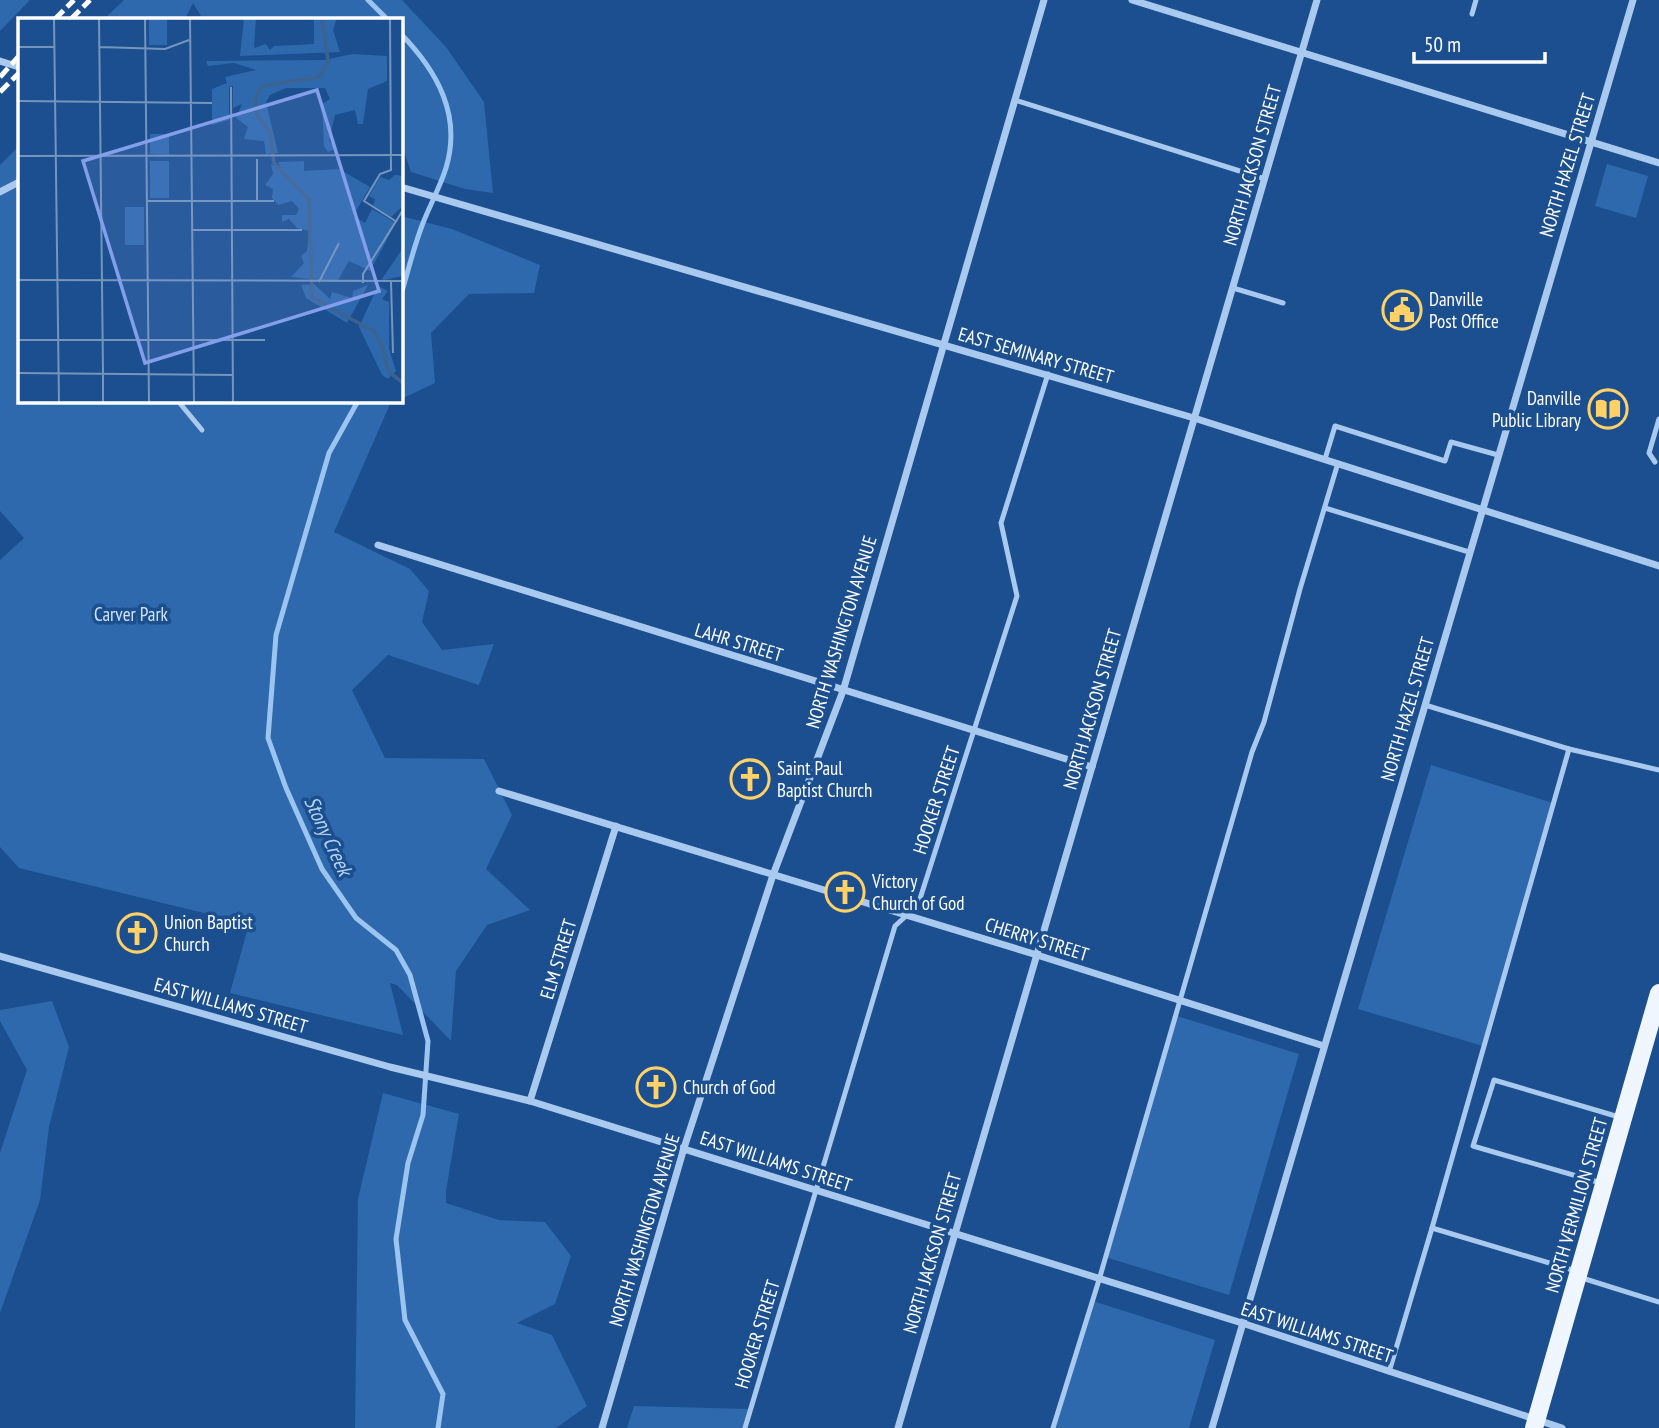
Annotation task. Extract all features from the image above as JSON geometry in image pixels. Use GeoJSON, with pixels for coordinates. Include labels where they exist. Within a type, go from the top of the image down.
{"type":"FeatureCollection","features":[{"type":"Feature","properties":{"kind":"main road","name":"NORTH VERMILION STREET"},"geometry":{"type":"LineString","coordinates":[[1535,1424],[1659,993]]}},
{"type":"Feature","properties":{"kind":"street","name":"NORTH WASHINGTON AVENUE"},"geometry":{"type":"LineString","coordinates":[[601,1428],[684,1148],[773,875],[843,691],[1044,0]]}},
{"type":"Feature","properties":{"kind":"street"},"geometry":{"type":"LineString","coordinates":[[1132,0],[1659,163]]}},
{"type":"Feature","properties":{"kind":"street","name":"NORTH JACKSON STREET"},"geometry":{"type":"LineString","coordinates":[[898,1428],[1317,0]]}},
{"type":"Feature","properties":{"kind":"street","name":"NORTH HAZEL STREET"},"geometry":{"type":"LineString","coordinates":[[1212,1428],[1633,0]]}},
{"type":"Feature","properties":{"kind":"street"},"geometry":{"type":"LineString","coordinates":[[0,61],[18,67]]}},
{"type":"Feature","properties":{"kind":"street"},"geometry":{"type":"LineString","coordinates":[[0,192],[18,183]]}},
{"type":"Feature","properties":{"kind":"street","name":"EAST SEMINARY STREET"},"geometry":{"type":"LineString","coordinates":[[402,187],[1048,374],[1659,566]]}},
{"type":"Feature","properties":{"kind":"street","name":"LAHR STREET"},"geometry":{"type":"LineString","coordinates":[[378,545],[1092,767]]}},
{"type":"Feature","properties":{"kind":"street","name":"CHERRY STREET"},"geometry":{"type":"LineString","coordinates":[[499,791],[1037,955],[1324,1046]]}},
{"type":"Feature","properties":{"kind":"street","name":"ELM STREET"},"geometry":{"type":"LineString","coordinates":[[530,1101],[616,825]]}},
{"type":"Feature","properties":{"kind":"street","name":"EAST WILLIAMS STREET"},"geometry":{"type":"LineString","coordinates":[[0,956],[390,1067],[530,1101],[1242,1323],[1535,1424],[1562,1428]]}},
{"type":"Feature","properties":{"kind":"lane"},"geometry":{"type":"LineString","coordinates":[[1472,14],[1476,0]]}},
{"type":"Feature","properties":{"kind":"lane"},"geometry":{"type":"LineString","coordinates":[[1015,100],[1265,178]]}},
{"type":"Feature","properties":{"kind":"lane"},"geometry":{"type":"LineString","coordinates":[[1233,288],[1283,303]]}},
{"type":"Feature","properties":{"kind":"lane","name":"HOOKER STREET"},"geometry":{"type":"LineString","coordinates":[[745,1428],[895,926],[918,905],[976,731],[1017,596],[1001,523],[1048,374]]}},
{"type":"Feature","properties":{"kind":"lane"},"geometry":{"type":"LineString","coordinates":[[179,402],[202,430]]}},
{"type":"Feature","properties":{"kind":"lane"},"geometry":{"type":"LineString","coordinates":[[1655,462],[1649,453],[1659,419]]}},
{"type":"Feature","properties":{"kind":"lane"},"geometry":{"type":"LineString","coordinates":[[1325,459],[1335,426],[1445,461],[1451,442],[1498,455]]}},
{"type":"Feature","properties":{"kind":"lane"},"geometry":{"type":"LineString","coordinates":[[1053,1428],[1252,752],[1264,722],[1290,623],[1338,463]]}},
{"type":"Feature","properties":{"kind":"lane"},"geometry":{"type":"LineString","coordinates":[[1325,508],[1469,552]]}},
{"type":"Feature","properties":{"kind":"lane"},"geometry":{"type":"LineString","coordinates":[[1425,705],[1569,749],[1659,770]]}},
{"type":"Feature","properties":{"kind":"lane"},"geometry":{"type":"LineString","coordinates":[[1390,1372],[1569,749]]}},
{"type":"Feature","properties":{"kind":"lane"},"geometry":{"type":"LineString","coordinates":[[1604,1184],[1473,1146],[1494,1080],[1623,1118]]}},
{"type":"Feature","properties":{"kind":"lane"},"geometry":{"type":"LineString","coordinates":[[1432,1228],[1659,1302]]}},
{"type":"Feature","properties":{"kind":"green space"},"geometry":{"type":"Polygon","coordinates":[[[0,0],[30,0],[0,31],[0,0]]]}},
{"type":"Feature","properties":{"kind":"green space"},"geometry":{"type":"Polygon","coordinates":[[[124,0],[402,0],[446,47],[484,102],[493,193],[465,189],[411,172],[402,145],[402,18],[202,18],[193,3],[186,18],[105,18],[124,0]]]}},
{"type":"Feature","properties":{"kind":"green space","name":"Carver Park"},"geometry":{"type":"Polygon","coordinates":[[[18,147],[18,402],[394,402],[390,404],[334,532],[410,569],[429,591],[422,622],[442,650],[494,644],[479,685],[388,655],[352,690],[385,758],[484,759],[512,815],[486,869],[530,910],[487,925],[456,971],[451,1041],[397,985],[390,983],[403,1035],[230,993],[249,924],[19,868],[0,847],[0,560],[24,538],[0,511],[0,165],[18,147]]]}},
{"type":"Feature","properties":{"kind":"green space"},"geometry":{"type":"Polygon","coordinates":[[[1607,164],[1648,176],[1636,218],[1595,206],[1607,164]]]}},
{"type":"Feature","properties":{"kind":"green space"},"geometry":{"type":"Polygon","coordinates":[[[402,216],[452,229],[540,265],[534,293],[469,294],[431,333],[435,383],[402,399],[402,216]]]}},
{"type":"Feature","properties":{"kind":"green space"},"geometry":{"type":"Polygon","coordinates":[[[1431,765],[1553,803],[1483,1046],[1358,1009],[1431,765]]]}},
{"type":"Feature","properties":{"kind":"green space"},"geometry":{"type":"Polygon","coordinates":[[[52,1001],[69,1047],[49,1127],[40,1200],[0,1313],[0,1153],[27,1070],[0,1021],[0,1010],[52,1001]]]}},
{"type":"Feature","properties":{"kind":"green space"},"geometry":{"type":"Polygon","coordinates":[[[1177,1016],[1299,1054],[1229,1295],[1105,1257],[1177,1016]]]}},
{"type":"Feature","properties":{"kind":"green space"},"geometry":{"type":"Polygon","coordinates":[[[383,1093],[459,1114],[446,1203],[499,1220],[545,1222],[571,1256],[555,1304],[517,1323],[552,1335],[587,1406],[556,1428],[355,1428],[358,1199],[383,1093]]]}},
{"type":"Feature","properties":{"kind":"green space"},"geometry":{"type":"Polygon","coordinates":[[[1093,1301],[1215,1340],[1189,1428],[1053,1428],[1093,1301]]]}},
{"type":"Feature","properties":{"kind":"green space"},"geometry":{"type":"Polygon","coordinates":[[[634,1406],[751,1409],[745,1428],[627,1428],[634,1406]]]}},
{"type":"Feature","properties":{"kind":"waterway","name":"Stony Creek"},"geometry":{"type":"LineString","coordinates":[[368,0],[386,18]]}},
{"type":"Feature","properties":{"kind":"waterway","name":"Stony Creek"},"geometry":{"type":"LineString","coordinates":[[402,35],[435,79],[443,95],[451,130],[446,168],[420,232],[402,292]]}},
{"type":"Feature","properties":{"kind":"waterway","name":"Stony Creek"},"geometry":{"type":"LineString","coordinates":[[357,402],[329,453],[276,635],[268,738],[286,788],[322,869],[356,918],[396,950],[410,975],[428,1041],[423,1115],[408,1163],[396,1239],[405,1320],[443,1394],[438,1428]]}},
{"type":"Feature","properties":{"kind":"railway"},"geometry":{"type":"LineString","coordinates":[[56,18],[74,0]]}},
{"type":"Feature","properties":{"kind":"railway"},"geometry":{"type":"LineString","coordinates":[[72,18],[90,0]]}},
{"type":"Feature","properties":{"kind":"railway"},"geometry":{"type":"LineString","coordinates":[[0,77],[18,57]]}},
{"type":"Feature","properties":{"kind":"railway"},"geometry":{"type":"LineString","coordinates":[[0,92],[18,74]]}},
{"type":"Feature","properties":{"kind":"place","name":"Danville Post Office"},"geometry":{"type":"Point","coordinates":[1402,310]}},
{"type":"Feature","properties":{"kind":"place","name":"Danville Public Library"},"geometry":{"type":"Point","coordinates":[1608,409]}},
{"type":"Feature","properties":{"kind":"place","name":"Saint Paul Baptist Church"},"geometry":{"type":"Point","coordinates":[750,779]}},
{"type":"Feature","properties":{"kind":"place","name":"Victory Church of God"},"geometry":{"type":"Point","coordinates":[845,892]}},
{"type":"Feature","properties":{"kind":"place","name":"Union Baptist Church"},"geometry":{"type":"Point","coordinates":[137,933]}},
{"type":"Feature","properties":{"kind":"place","name":"Church of God"},"geometry":{"type":"Point","coordinates":[656,1087]}}]}
